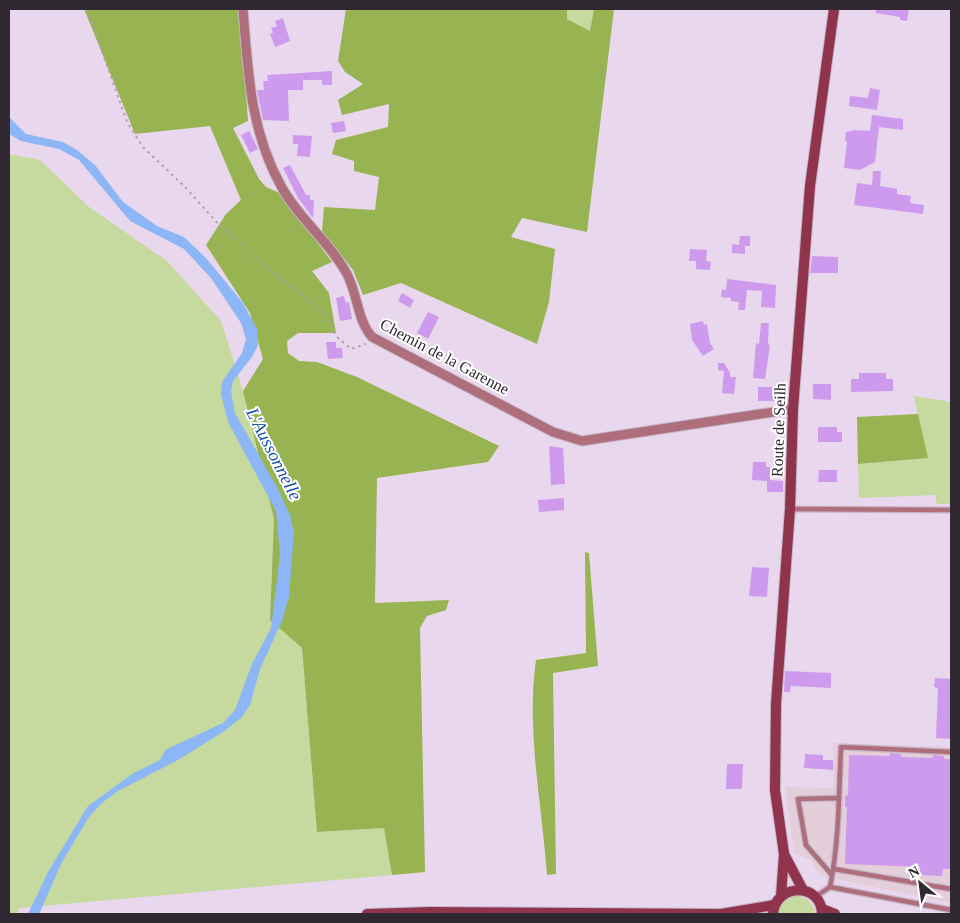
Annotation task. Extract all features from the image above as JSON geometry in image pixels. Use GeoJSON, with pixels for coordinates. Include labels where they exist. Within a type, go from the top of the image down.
{"type":"FeatureCollection","features":[{"type":"Feature","properties":{"kind":"street","name":"Chemin de la Garenne"},"geometry":{"type":"LineString","coordinates":[[243,9],[251,103],[259,134],[281,187],[347,274],[365,329],[372,337],[553,432],[582,441],[792,409]]}},
{"type":"Feature","properties":{"kind":"street","name":"Route de Seilh"},"geometry":{"type":"LineString","coordinates":[[781,896],[784,854],[776,790],[776,704],[790,509],[792,409],[810,186],[834,9]]}},
{"type":"Feature","properties":{"kind":"street","name":"Route de Seilh"},"geometry":{"type":"LineString","coordinates":[[784,854],[803,890]]}},
{"type":"Feature","properties":{"kind":"street"},"geometry":{"type":"LineString","coordinates":[[366,914],[430,912],[722,914],[774,910],[781,896],[791,890],[803,890],[815,897],[822,911],[835,914]]}},
{"type":"Feature","properties":{"kind":"lane"},"geometry":{"type":"LineString","coordinates":[[790,509],[951,510]]}},
{"type":"Feature","properties":{"kind":"lane"},"geometry":{"type":"LineString","coordinates":[[815,897],[830,886],[837,853],[841,747],[951,752]]}},
{"type":"Feature","properties":{"kind":"lane"},"geometry":{"type":"LineString","coordinates":[[832,875],[806,845],[798,799],[839,798]]}},
{"type":"Feature","properties":{"kind":"lane"},"geometry":{"type":"LineString","coordinates":[[834,869],[951,889]]}},
{"type":"Feature","properties":{"kind":"lane"},"geometry":{"type":"LineString","coordinates":[[830,886],[951,910]]}},
{"type":"Feature","properties":{"kind":"path"},"geometry":{"type":"LineString","coordinates":[[87,9],[127,122],[144,147],[186,188],[220,226],[325,316],[337,337],[350,348],[369,343],[372,337]]}},
{"type":"Feature","properties":{"kind":"shaded area"},"geometry":{"type":"Polygon","coordinates":[[[833,743],[951,747],[951,903],[820,876],[811,860],[794,853],[785,787],[833,788],[833,743]]]}},
{"type":"Feature","properties":{"kind":"green space"},"geometry":{"type":"Polygon","coordinates":[[[84,9],[240,9],[248,121],[233,128],[259,179],[266,187],[282,194],[332,262],[312,271],[329,293],[336,333],[298,333],[287,341],[288,353],[299,361],[317,362],[357,377],[499,446],[488,462],[377,478],[375,603],[449,600],[446,610],[427,616],[420,628],[425,872],[392,875],[384,828],[317,832],[302,648],[270,620],[274,519],[243,391],[263,359],[250,313],[206,245],[226,214],[241,200],[210,126],[135,134],[84,9]]]}},
{"type":"Feature","properties":{"kind":"green space"},"geometry":{"type":"Polygon","coordinates":[[[346,9],[567,9],[567,19],[590,31],[594,9],[614,9],[587,232],[522,218],[511,237],[555,249],[549,302],[537,344],[401,283],[363,295],[353,270],[322,231],[324,207],[375,210],[379,177],[354,171],[354,161],[332,154],[336,140],[388,127],[389,104],[342,115],[338,100],[363,84],[345,72],[338,61],[346,9]]]}},
{"type":"Feature","properties":{"kind":"green space"},"geometry":{"type":"Polygon","coordinates":[[[567,9],[594,9],[590,31],[567,19],[567,9]]]}},
{"type":"Feature","properties":{"kind":"green space"},"geometry":{"type":"Polygon","coordinates":[[[9,154],[40,160],[89,207],[167,261],[221,321],[243,391],[274,519],[270,620],[302,648],[317,832],[384,828],[392,875],[19,908],[17,914],[9,914],[9,154]]]}},
{"type":"Feature","properties":{"kind":"green space"},"geometry":{"type":"Polygon","coordinates":[[[914,396],[951,402],[951,504],[937,504],[935,495],[859,498],[858,464],[927,458],[914,396]]]}},
{"type":"Feature","properties":{"kind":"green space"},"geometry":{"type":"Polygon","coordinates":[[[918,414],[928,458],[858,464],[857,417],[918,414]]]}},
{"type":"Feature","properties":{"kind":"green space"},"geometry":{"type":"Polygon","coordinates":[[[585,552],[589,553],[598,666],[553,673],[556,874],[547,875],[534,741],[533,687],[536,660],[586,653],[585,552]]]}},
{"type":"Feature","properties":{"kind":"green space"},"geometry":{"type":"Polygon","coordinates":[[[794,896],[808,900],[813,906],[815,914],[778,914],[783,903],[794,896]]]}},
{"type":"Feature","properties":{"kind":"water"},"geometry":{"type":"Polygon","coordinates":[[[9,117],[26,134],[63,142],[77,150],[95,165],[123,202],[157,226],[184,237],[206,258],[243,303],[257,329],[258,345],[252,357],[233,381],[231,391],[235,413],[278,489],[290,515],[294,532],[289,597],[282,621],[260,669],[250,705],[242,717],[223,732],[178,760],[118,791],[103,802],[89,817],[62,862],[39,914],[28,914],[48,872],[88,806],[132,774],[160,760],[165,750],[223,723],[235,710],[252,664],[271,628],[280,555],[276,511],[228,422],[221,394],[222,382],[242,353],[246,339],[241,323],[211,278],[184,249],[130,221],[79,160],[59,149],[21,141],[9,134],[9,117]]]}},
{"type":"Feature","properties":{"kind":"building"},"geometry":{"type":"Polygon","coordinates":[[[876,9],[909,9],[907,21],[900,20],[900,17],[876,13],[876,9]]]}},
{"type":"Feature","properties":{"kind":"building"},"geometry":{"type":"Polygon","coordinates":[[[283,18],[290,41],[275,47],[270,34],[273,33],[271,28],[277,26],[275,21],[283,18]]]}},
{"type":"Feature","properties":{"kind":"building"},"geometry":{"type":"Polygon","coordinates":[[[332,71],[332,85],[322,85],[322,80],[303,80],[303,90],[288,90],[289,121],[263,120],[257,90],[264,90],[263,81],[268,81],[267,75],[332,71]]]}},
{"type":"Feature","properties":{"kind":"building"},"geometry":{"type":"Polygon","coordinates":[[[870,88],[880,90],[877,110],[849,106],[850,96],[868,98],[870,88]]]}},
{"type":"Feature","properties":{"kind":"building"},"geometry":{"type":"Polygon","coordinates":[[[872,115],[903,119],[903,130],[879,127],[875,162],[860,170],[844,168],[847,142],[845,141],[846,132],[855,130],[870,131],[872,115]]]}},
{"type":"Feature","properties":{"kind":"building"},"geometry":{"type":"Polygon","coordinates":[[[344,121],[346,131],[333,133],[331,123],[344,121]]]}},
{"type":"Feature","properties":{"kind":"building"},"geometry":{"type":"Polygon","coordinates":[[[249,131],[258,149],[250,153],[241,135],[249,131]]]}},
{"type":"Feature","properties":{"kind":"building"},"geometry":{"type":"Polygon","coordinates":[[[293,135],[312,136],[310,157],[297,156],[298,144],[293,144],[293,135]]]}},
{"type":"Feature","properties":{"kind":"building"},"geometry":{"type":"Polygon","coordinates":[[[290,165],[306,195],[310,195],[310,200],[314,200],[313,218],[298,198],[283,168],[290,165]]]}},
{"type":"Feature","properties":{"kind":"building"},"geometry":{"type":"Polygon","coordinates":[[[873,171],[881,171],[880,186],[897,189],[897,194],[911,196],[910,203],[924,205],[923,214],[854,205],[857,183],[872,185],[873,171]]]}},
{"type":"Feature","properties":{"kind":"building"},"geometry":{"type":"Polygon","coordinates":[[[740,236],[750,236],[750,246],[745,246],[745,254],[732,253],[732,244],[739,245],[740,236]]]}},
{"type":"Feature","properties":{"kind":"building"},"geometry":{"type":"Polygon","coordinates":[[[690,249],[707,250],[706,261],[711,262],[710,270],[696,269],[696,261],[689,261],[690,249]]]}},
{"type":"Feature","properties":{"kind":"building"},"geometry":{"type":"Polygon","coordinates":[[[812,256],[838,257],[838,273],[810,273],[812,256]]]}},
{"type":"Feature","properties":{"kind":"building"},"geometry":{"type":"Polygon","coordinates":[[[727,279],[776,285],[775,308],[761,307],[762,291],[747,290],[745,310],[738,310],[739,302],[731,301],[731,298],[721,297],[722,289],[726,290],[727,279]]]}},
{"type":"Feature","properties":{"kind":"building"},"geometry":{"type":"Polygon","coordinates":[[[402,293],[414,300],[410,308],[398,301],[402,293]]]}},
{"type":"Feature","properties":{"kind":"building"},"geometry":{"type":"Polygon","coordinates":[[[344,296],[346,303],[349,302],[352,319],[340,321],[336,298],[344,296]]]}},
{"type":"Feature","properties":{"kind":"building"},"geometry":{"type":"Polygon","coordinates":[[[428,312],[439,317],[428,339],[417,333],[428,312]]]}},
{"type":"Feature","properties":{"kind":"building"},"geometry":{"type":"Polygon","coordinates":[[[703,321],[704,325],[707,324],[710,343],[714,349],[703,356],[692,340],[690,324],[703,321]]]}},
{"type":"Feature","properties":{"kind":"building"},"geometry":{"type":"Polygon","coordinates":[[[761,323],[769,323],[768,344],[770,345],[765,379],[753,378],[756,343],[759,344],[761,323]]]}},
{"type":"Feature","properties":{"kind":"building"},"geometry":{"type":"Polygon","coordinates":[[[326,342],[336,342],[336,348],[342,348],[343,358],[328,359],[326,342]]]}},
{"type":"Feature","properties":{"kind":"building"},"geometry":{"type":"Polygon","coordinates":[[[718,363],[724,363],[730,373],[730,377],[736,377],[734,394],[722,393],[724,371],[718,370],[718,363]]]}},
{"type":"Feature","properties":{"kind":"building"},"geometry":{"type":"Polygon","coordinates":[[[859,373],[886,373],[886,379],[893,379],[893,391],[851,392],[851,379],[859,379],[859,373]]]}},
{"type":"Feature","properties":{"kind":"building"},"geometry":{"type":"Polygon","coordinates":[[[813,384],[831,384],[831,400],[813,399],[813,384]]]}},
{"type":"Feature","properties":{"kind":"building"},"geometry":{"type":"Polygon","coordinates":[[[758,387],[774,387],[774,401],[758,401],[758,387]]]}},
{"type":"Feature","properties":{"kind":"building"},"geometry":{"type":"Polygon","coordinates":[[[818,427],[837,427],[837,432],[842,432],[842,442],[818,442],[818,427]]]}},
{"type":"Feature","properties":{"kind":"building"},"geometry":{"type":"Polygon","coordinates":[[[549,446],[563,448],[565,484],[551,485],[549,446]]]}},
{"type":"Feature","properties":{"kind":"building"},"geometry":{"type":"Polygon","coordinates":[[[753,462],[766,462],[766,467],[770,467],[770,480],[783,481],[783,492],[767,492],[767,481],[752,480],[753,462]]]}},
{"type":"Feature","properties":{"kind":"building"},"geometry":{"type":"Polygon","coordinates":[[[819,470],[837,470],[837,482],[818,482],[819,470]]]}},
{"type":"Feature","properties":{"kind":"building"},"geometry":{"type":"Polygon","coordinates":[[[564,498],[564,510],[539,512],[538,500],[564,498]]]}},
{"type":"Feature","properties":{"kind":"building"},"geometry":{"type":"Polygon","coordinates":[[[752,567],[769,568],[767,597],[749,596],[752,567]]]}},
{"type":"Feature","properties":{"kind":"building"},"geometry":{"type":"Polygon","coordinates":[[[785,671],[831,673],[831,688],[791,686],[790,692],[784,692],[785,671]]]}},
{"type":"Feature","properties":{"kind":"building"},"geometry":{"type":"Polygon","coordinates":[[[935,678],[951,679],[951,739],[936,738],[938,688],[934,687],[935,678]]]}},
{"type":"Feature","properties":{"kind":"building"},"geometry":{"type":"Polygon","coordinates":[[[890,753],[901,754],[901,757],[933,758],[933,755],[944,756],[944,759],[951,759],[951,869],[943,869],[942,876],[920,875],[920,867],[845,864],[847,807],[845,807],[845,796],[848,795],[849,755],[890,756],[890,753]]]}},
{"type":"Feature","properties":{"kind":"building"},"geometry":{"type":"Polygon","coordinates":[[[805,754],[823,755],[823,760],[833,760],[833,770],[804,768],[805,754]]]}},
{"type":"Feature","properties":{"kind":"building"},"geometry":{"type":"Polygon","coordinates":[[[727,764],[743,764],[742,789],[726,789],[727,764]]]}},
{"type":"Feature","properties":{"kind":"water label","name":"L'Aussonnelle"},"geometry":{"type":"Point","coordinates":[274,454]}}]}
